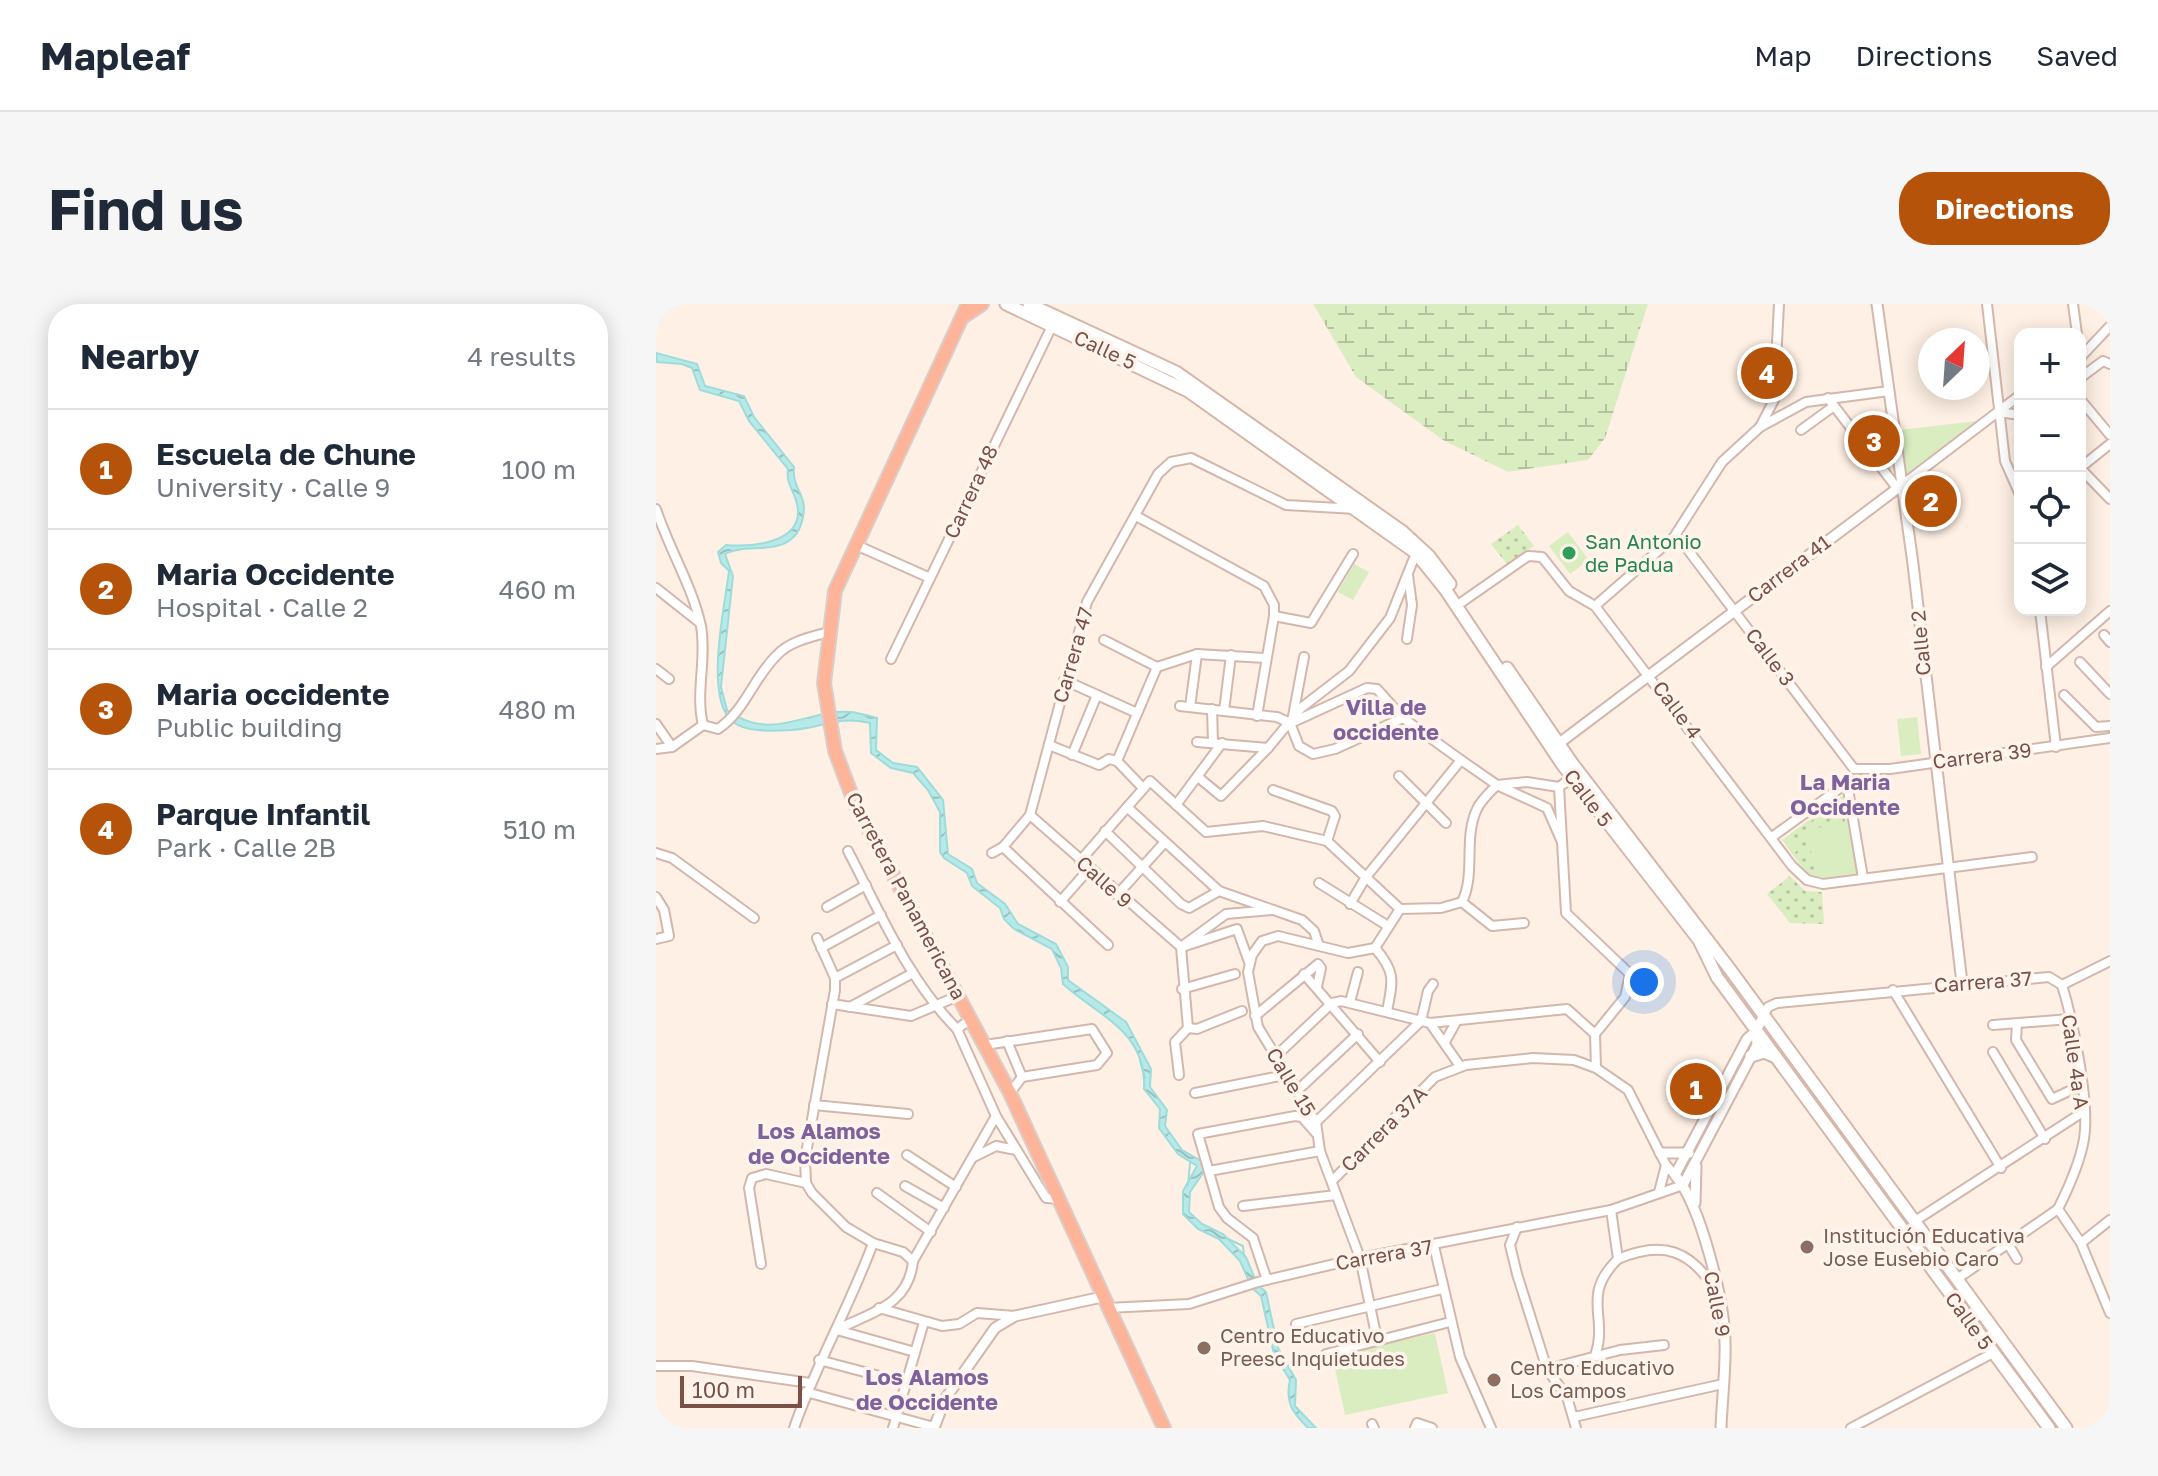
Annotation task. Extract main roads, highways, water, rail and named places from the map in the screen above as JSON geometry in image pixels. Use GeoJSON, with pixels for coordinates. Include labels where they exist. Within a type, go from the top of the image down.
{"type":"FeatureCollection","features":[{"type":"Feature","properties":{"kind":"highway"},"geometry":{"type":"LineString","coordinates":[[960,322],[961,304]]}},
{"type":"Feature","properties":{"kind":"highway","name":"Carretera Panamericana"},"geometry":{"type":"LineString","coordinates":[[968,304],[835,591],[824,683],[835,751],[855,804],[1010,1093],[1164,1428]]}},
{"type":"Feature","properties":{"kind":"highway"},"geometry":{"type":"LineString","coordinates":[[960,322],[982,304]]}},
{"type":"Feature","properties":{"kind":"main road","name":"Calle 5"},"geometry":{"type":"LineString","coordinates":[[1006,304],[1188,391],[1416,553],[1445,589],[1573,777],[1699,940],[1717,977],[2044,1426]]}},
{"type":"Feature","properties":{"kind":"main road","name":"Calle 5"},"geometry":{"type":"LineString","coordinates":[[1029,304],[1176,372],[1403,532],[1429,556],[1558,744],[1764,1015],[2066,1428]]}},
{"type":"Feature","properties":{"kind":"main road"},"geometry":{"type":"LineString","coordinates":[[1751,1056],[1764,1052],[1776,1057]]}},
{"type":"Feature","properties":{"kind":"main road"},"geometry":{"type":"LineString","coordinates":[[1790,1077],[1792,1067],[1802,1069]]}},
{"type":"Feature","properties":{"kind":"water"},"geometry":{"type":"Polygon","coordinates":[[[656,353],[697,364],[705,386],[744,396],[754,417],[794,467],[804,508],[801,525],[794,537],[784,543],[725,554],[733,576],[721,687],[727,710],[744,720],[775,725],[835,712],[854,712],[877,718],[876,750],[893,763],[917,767],[943,800],[948,854],[972,869],[977,883],[1005,904],[1018,924],[1056,944],[1068,967],[1068,980],[1126,1022],[1151,1069],[1150,1087],[1167,1110],[1165,1126],[1182,1150],[1203,1162],[1203,1173],[1190,1192],[1189,1212],[1202,1224],[1223,1234],[1246,1257],[1257,1284],[1266,1292],[1278,1348],[1296,1380],[1295,1406],[1316,1428],[1308,1428],[1291,1407],[1288,1395],[1290,1380],[1274,1354],[1261,1296],[1252,1288],[1240,1261],[1219,1239],[1198,1229],[1183,1214],[1183,1191],[1197,1166],[1178,1154],[1159,1128],[1160,1109],[1144,1089],[1138,1053],[1118,1027],[1063,984],[1061,968],[1052,949],[1014,929],[1004,919],[1000,908],[972,886],[967,873],[944,858],[940,852],[940,812],[928,790],[913,773],[891,768],[871,753],[870,723],[849,720],[802,729],[760,730],[738,725],[724,709],[719,692],[718,650],[729,571],[721,563],[718,552],[726,545],[761,543],[785,535],[798,517],[797,504],[789,483],[788,469],[749,421],[739,401],[700,390],[692,368],[657,362],[656,353]]]}},
{"type":"Feature","properties":{"kind":"waterway"},"geometry":{"type":"LineString","coordinates":[[1140,1061],[1145,1078]]}},
{"type":"Feature","properties":{"kind":"waterway"},"geometry":{"type":"LineString","coordinates":[[1188,1185],[1190,1163]]}},
{"type":"Feature","properties":{"kind":"waterway"},"geometry":{"type":"LineString","coordinates":[[1226,1238],[1243,1246],[1244,1256]]}},
{"type":"Feature","properties":{"kind":"place","name":"Parque Infantil"},"geometry":{"type":"Point","coordinates":[1767,373]}},
{"type":"Feature","properties":{"kind":"place","name":"Maria occidente"},"geometry":{"type":"Point","coordinates":[1874,441]}},
{"type":"Feature","properties":{"kind":"place","name":"Maria Occidente"},"geometry":{"type":"Point","coordinates":[1931,501]}},
{"type":"Feature","properties":{"kind":"place","name":"San Antonio de Padua"},"geometry":{"type":"Point","coordinates":[1569,553]}},
{"type":"Feature","properties":{"kind":"place","name":"Escuela de Chune"},"geometry":{"type":"Point","coordinates":[1696,1089]}},
{"type":"Feature","properties":{"kind":"place","name":"Institución Educativa Jose Eusebio Caro"},"geometry":{"type":"Point","coordinates":[1807,1247]}},
{"type":"Feature","properties":{"kind":"place","name":"Centro Educativo Preesc Inquietudes"},"geometry":{"type":"Point","coordinates":[1204,1348]}},
{"type":"Feature","properties":{"kind":"place","name":"Centro Educativo Los Campos"},"geometry":{"type":"Point","coordinates":[1494,1380]}},
{"type":"Feature","properties":{"kind":"district","name":"Villa de occidente"},"geometry":{"type":"Point","coordinates":[1386,720]}},
{"type":"Feature","properties":{"kind":"district","name":"La Maria Occidente"},"geometry":{"type":"Point","coordinates":[1845,794]}},
{"type":"Feature","properties":{"kind":"district","name":"Los Alamos de Occidente"},"geometry":{"type":"Point","coordinates":[819,1144]}},
{"type":"Feature","properties":{"kind":"district","name":"Los Alamos de Occidente"},"geometry":{"type":"Point","coordinates":[927,1390]}}]}
